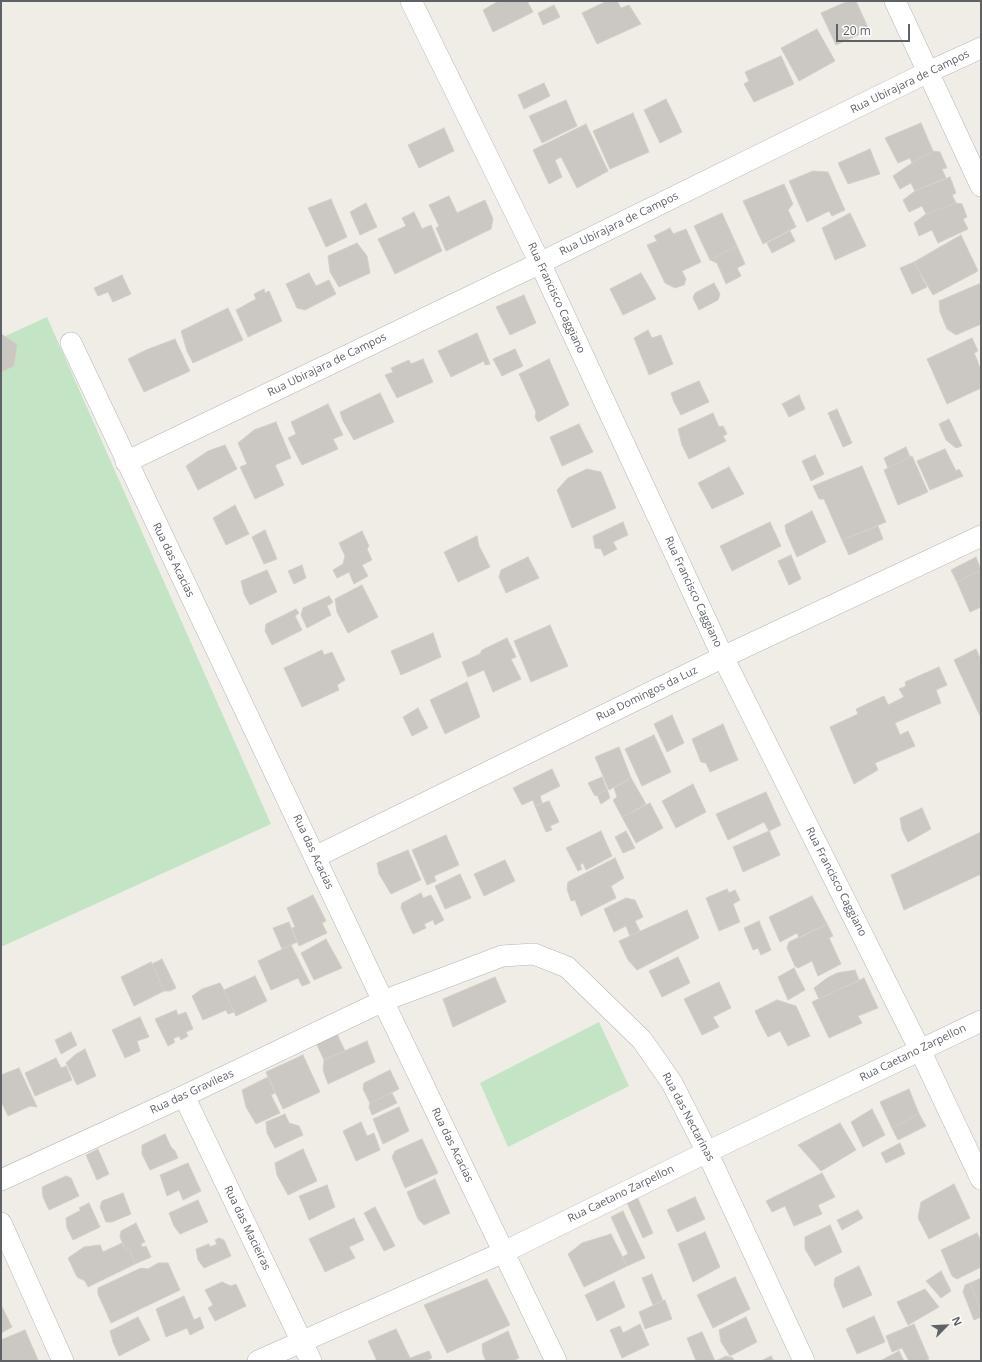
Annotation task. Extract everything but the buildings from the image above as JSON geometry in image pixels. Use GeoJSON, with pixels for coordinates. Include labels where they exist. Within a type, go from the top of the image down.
{"type":"FeatureCollection","features":[{"type":"Feature","properties":{"kind":"street","name":"Rua Francisco Caggiano"},"geometry":{"type":"LineString","coordinates":[[411,1],[540,263],[724,657],[920,1050],[981,1179]]}},
{"type":"Feature","properties":{"kind":"street"},"geometry":{"type":"LineString","coordinates":[[895,1],[981,186]]}},
{"type":"Feature","properties":{"kind":"street","name":"Rua Ubirajara de Campos"},"geometry":{"type":"LineString","coordinates":[[126,462],[540,263],[928,72],[981,48]]}},
{"type":"Feature","properties":{"kind":"street","name":"Rua das Acacias"},"geometry":{"type":"LineString","coordinates":[[71,343],[126,462],[556,1361]]}},
{"type":"Feature","properties":{"kind":"street","name":"Rua Domingos da Luz"},"geometry":{"type":"LineString","coordinates":[[315,857],[724,657],[981,536]]}},
{"type":"Feature","properties":{"kind":"street","name":"Rua das Nectarinas"},"geometry":{"type":"LineString","coordinates":[[383,1001],[502,956],[534,954],[567,967],[642,1040],[672,1083],[707,1152],[804,1361]]}},
{"type":"Feature","properties":{"kind":"street","name":"Rua das Gravileas"},"geometry":{"type":"LineString","coordinates":[[1,1180],[184,1096],[383,1001]]}},
{"type":"Feature","properties":{"kind":"street","name":"Rua Caetano Zarpellon"},"geometry":{"type":"LineString","coordinates":[[258,1361],[504,1252],[707,1152],[981,1021]]}},
{"type":"Feature","properties":{"kind":"street","name":"Rua das Macieiras"},"geometry":{"type":"LineString","coordinates":[[184,1096],[311,1361]]}},
{"type":"Feature","properties":{"kind":"street"},"geometry":{"type":"LineString","coordinates":[[1,1223],[63,1361]]}},
{"type":"Feature","properties":{"kind":"green space"},"geometry":{"type":"Polygon","coordinates":[[[47,317],[271,824],[1,947],[1,338],[47,317]]]}},
{"type":"Feature","properties":{"kind":"green space"},"geometry":{"type":"Polygon","coordinates":[[[599,1022],[629,1086],[508,1147],[480,1083],[599,1022]]]}}]}
